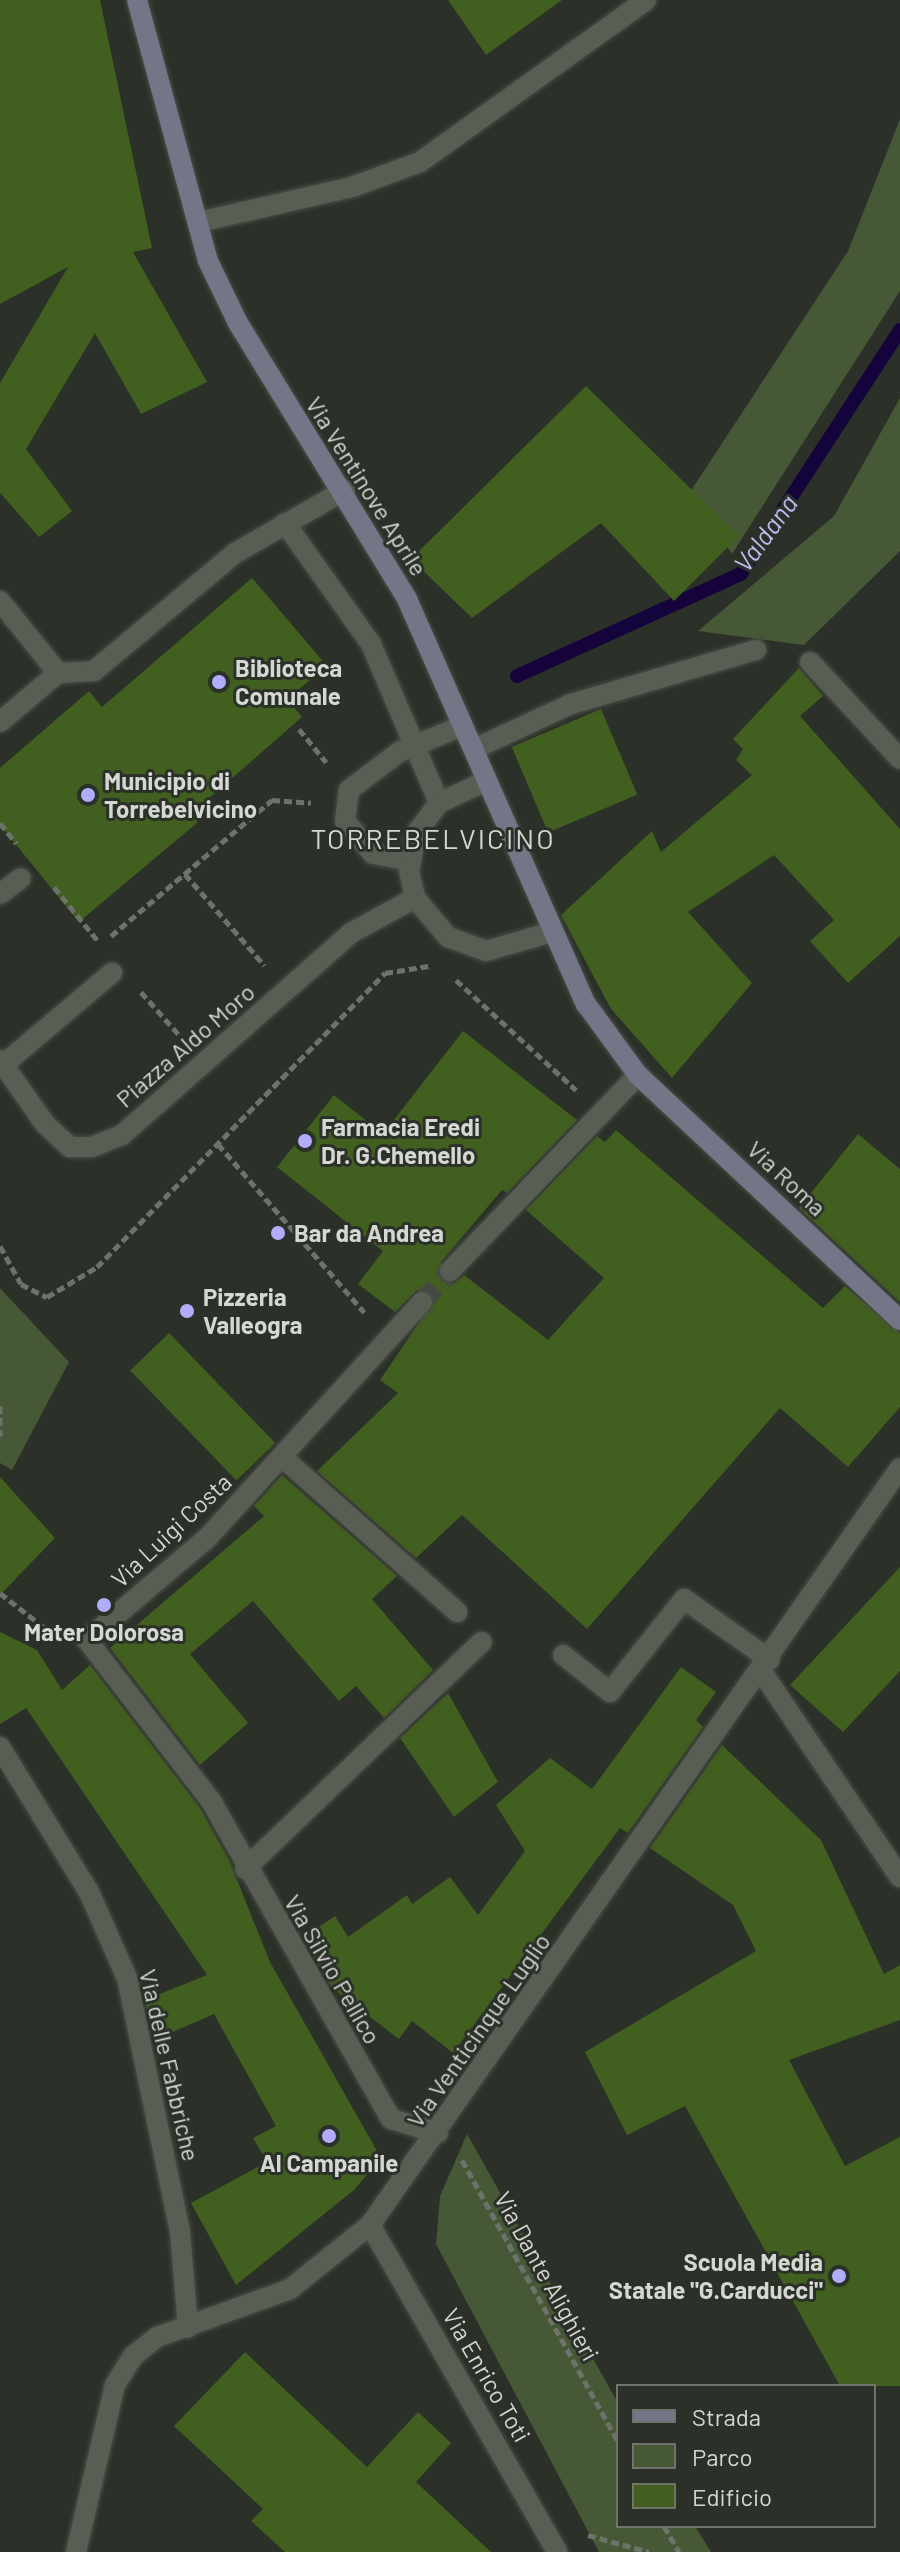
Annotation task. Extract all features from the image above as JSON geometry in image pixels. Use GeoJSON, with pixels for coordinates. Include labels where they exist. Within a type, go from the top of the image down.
{"type":"FeatureCollection","features":[{"type":"Feature","properties":{"kind":"main road","name":"Via Ventinove Aprile"},"geometry":{"type":"LineString","coordinates":[[137,0],[208,261],[238,323],[345,490],[407,599],[552,932]]}},
{"type":"Feature","properties":{"kind":"main road","name":"Via Roma"},"geometry":{"type":"LineString","coordinates":[[552,932],[586,1004],[638,1075],[900,1320]]}},
{"type":"Feature","properties":{"kind":"street"},"geometry":{"type":"LineString","coordinates":[[199,222],[352,187],[420,162],[646,0]]}},
{"type":"Feature","properties":{"kind":"street"},"geometry":{"type":"LineString","coordinates":[[0,722],[58,673],[94,671],[235,553],[345,490]]}},
{"type":"Feature","properties":{"kind":"street"},"geometry":{"type":"LineString","coordinates":[[285,523],[371,644],[439,803]]}},
{"type":"Feature","properties":{"kind":"street"},"geometry":{"type":"LineString","coordinates":[[0,601],[58,673]]}},
{"type":"Feature","properties":{"kind":"street"},"geometry":{"type":"LineString","coordinates":[[474,749],[571,704],[756,650]]}},
{"type":"Feature","properties":{"kind":"street"},"geometry":{"type":"LineString","coordinates":[[810,662],[900,759]]}},
{"type":"Feature","properties":{"kind":"street"},"geometry":{"type":"LineString","coordinates":[[410,861],[373,854],[345,821],[349,790],[414,746],[462,726]]}},
{"type":"Feature","properties":{"kind":"street"},"geometry":{"type":"LineString","coordinates":[[486,781],[439,803],[416,833],[410,861],[415,898],[448,937],[486,951],[552,932]]}},
{"type":"Feature","properties":{"kind":"street"},"geometry":{"type":"LineString","coordinates":[[0,894],[21,878]]}},
{"type":"Feature","properties":{"kind":"street","name":"Piazza Aldo Moro"},"geometry":{"type":"LineString","coordinates":[[2,1062],[45,1124],[70,1147],[92,1147],[122,1135],[351,933],[415,898]]}},
{"type":"Feature","properties":{"kind":"street"},"geometry":{"type":"LineString","coordinates":[[2,1062],[112,973]]}},
{"type":"Feature","properties":{"kind":"street"},"geometry":{"type":"LineString","coordinates":[[450,1271],[638,1075]]}},
{"type":"Feature","properties":{"kind":"street","name":"Via Luigi Costa"},"geometry":{"type":"LineString","coordinates":[[87,1640],[206,1539],[422,1302]]}},
{"type":"Feature","properties":{"kind":"street"},"geometry":{"type":"LineString","coordinates":[[282,1457],[457,1612]]}},
{"type":"Feature","properties":{"kind":"street","name":"Via Venticinque Luglio"},"geometry":{"type":"LineString","coordinates":[[76,2552],[115,2385],[133,2356],[157,2337],[290,2289],[370,2225],[766,1666],[900,1468]]}},
{"type":"Feature","properties":{"kind":"street"},"geometry":{"type":"LineString","coordinates":[[563,1655],[610,1692],[684,1599],[766,1666],[900,1877]]}},
{"type":"Feature","properties":{"kind":"street","name":"Via Silvio Pellico"},"geometry":{"type":"LineString","coordinates":[[87,1640],[211,1801],[245,1869],[391,2119],[438,2133]]}},
{"type":"Feature","properties":{"kind":"street"},"geometry":{"type":"LineString","coordinates":[[245,1869],[482,1642]]}},
{"type":"Feature","properties":{"kind":"street","name":"Via delle Fabbriche"},"geometry":{"type":"LineString","coordinates":[[0,1747],[89,1892],[127,1978],[180,2232],[188,2328]]}},
{"type":"Feature","properties":{"kind":"street","name":"Via Enrico Toti"},"geometry":{"type":"LineString","coordinates":[[370,2225],[557,2552]]}},
{"type":"Feature","properties":{"kind":"path"},"geometry":{"type":"LineString","coordinates":[[47,879],[101,944],[272,800],[348,806]]}},
{"type":"Feature","properties":{"kind":"path"},"geometry":{"type":"LineString","coordinates":[[0,823],[19,845]]}},
{"type":"Feature","properties":{"kind":"path"},"geometry":{"type":"LineString","coordinates":[[185,874],[267,969]]}},
{"type":"Feature","properties":{"kind":"path"},"geometry":{"type":"LineString","coordinates":[[0,1246],[21,1284],[47,1297],[97,1267],[385,973],[439,965]]}},
{"type":"Feature","properties":{"kind":"path"},"geometry":{"type":"LineString","coordinates":[[451,975],[588,1102]]}},
{"type":"Feature","properties":{"kind":"path"},"geometry":{"type":"LineString","coordinates":[[138,988],[180,1036]]}},
{"type":"Feature","properties":{"kind":"path"},"geometry":{"type":"LineString","coordinates":[[218,1144],[387,1340]]}},
{"type":"Feature","properties":{"kind":"path"},"geometry":{"type":"LineString","coordinates":[[0,1406],[0,1436]]}},
{"type":"Feature","properties":{"kind":"path"},"geometry":{"type":"LineString","coordinates":[[0,1593],[69,1646],[87,1640]]}},
{"type":"Feature","properties":{"kind":"path","name":"Via Dante Alighieri"},"geometry":{"type":"LineString","coordinates":[[438,2133],[455,2148],[616,2438]]}},
{"type":"Feature","properties":{"kind":"path"},"geometry":{"type":"LineString","coordinates":[[542,2523],[649,2552]]}},
{"type":"Feature","properties":{"kind":"path"},"geometry":{"type":"LineString","coordinates":[[665,2528],[679,2552]]}},
{"type":"Feature","properties":{"kind":"green space"},"geometry":{"type":"Polygon","coordinates":[[[900,119],[900,291],[732,554],[690,492],[848,251],[900,119]]]}},
{"type":"Feature","properties":{"kind":"green space"},"geometry":{"type":"Polygon","coordinates":[[[900,398],[900,551],[804,645],[698,631],[834,516],[900,398]]]}},
{"type":"Feature","properties":{"kind":"green space"},"geometry":{"type":"Polygon","coordinates":[[[0,1288],[69,1362],[12,1470],[0,1463],[0,1288]]]}},
{"type":"Feature","properties":{"kind":"green space"},"geometry":{"type":"Polygon","coordinates":[[[467,2134],[616,2399],[616,2528],[696,2528],[711,2552],[599,2552],[436,2244],[440,2196],[467,2134]]]}},
{"type":"Feature","properties":{"kind":"building"},"geometry":{"type":"Polygon","coordinates":[[[0,0],[100,0],[152,248],[133,252],[207,382],[141,414],[95,333],[26,449],[72,511],[39,537],[0,493],[0,383],[68,267],[0,304],[0,0]]]}},
{"type":"Feature","properties":{"kind":"building"},"geometry":{"type":"Polygon","coordinates":[[[448,0],[562,0],[486,55],[448,0]]]}},
{"type":"Feature","properties":{"kind":"building"},"geometry":{"type":"Polygon","coordinates":[[[586,386],[739,536],[674,601],[601,523],[472,618],[411,559],[586,386]]]}},
{"type":"Feature","properties":{"kind":"building"},"geometry":{"type":"Polygon","coordinates":[[[252,578],[327,666],[287,699],[302,717],[191,814],[198,822],[79,922],[0,825],[0,768],[89,691],[102,707],[252,578]]]}},
{"type":"Feature","properties":{"kind":"building"},"geometry":{"type":"Polygon","coordinates":[[[799,668],[823,696],[800,716],[900,829],[900,936],[848,983],[810,941],[834,920],[774,855],[688,912],[752,983],[672,1078],[611,1009],[561,915],[652,831],[661,852],[752,775],[736,760],[743,749],[733,739],[799,668]]]}},
{"type":"Feature","properties":{"kind":"building"},"geometry":{"type":"Polygon","coordinates":[[[601,709],[637,795],[548,833],[512,747],[601,709]]]}},
{"type":"Feature","properties":{"kind":"building"},"geometry":{"type":"Polygon","coordinates":[[[463,1031],[577,1120],[507,1193],[502,1190],[441,1262],[442,1281],[453,1284],[464,1275],[548,1340],[604,1278],[526,1210],[597,1136],[605,1142],[616,1130],[823,1308],[845,1286],[900,1333],[900,1407],[848,1467],[780,1408],[587,1629],[462,1515],[416,1558],[317,1471],[398,1393],[380,1380],[435,1299],[417,1290],[395,1312],[358,1284],[383,1251],[277,1167],[334,1095],[383,1134],[463,1031]]]}},
{"type":"Feature","properties":{"kind":"building"},"geometry":{"type":"Polygon","coordinates":[[[858,1134],[900,1169],[900,1302],[799,1208],[858,1134]]]}},
{"type":"Feature","properties":{"kind":"building"},"geometry":{"type":"Polygon","coordinates":[[[169,1333],[275,1443],[236,1481],[130,1371],[169,1333]]]}},
{"type":"Feature","properties":{"kind":"building"},"geometry":{"type":"Polygon","coordinates":[[[282,1475],[397,1576],[372,1599],[433,1670],[384,1718],[356,1686],[339,1701],[253,1601],[190,1654],[248,1723],[200,1765],[110,1648],[264,1516],[254,1506],[282,1475]]]}},
{"type":"Feature","properties":{"kind":"building"},"geometry":{"type":"Polygon","coordinates":[[[0,1477],[55,1538],[0,1595],[0,1477]]]}},
{"type":"Feature","properties":{"kind":"building"},"geometry":{"type":"Polygon","coordinates":[[[900,1567],[900,1671],[843,1732],[790,1685],[900,1567]]]}},
{"type":"Feature","properties":{"kind":"building"},"geometry":{"type":"Polygon","coordinates":[[[0,1632],[37,1650],[62,1690],[90,1665],[200,1808],[229,1860],[270,1962],[381,2158],[354,2190],[236,2285],[191,2203],[267,2162],[253,2138],[276,2126],[214,2014],[154,2040],[145,2000],[207,1975],[26,1708],[0,1724],[0,1632]]]}},
{"type":"Feature","properties":{"kind":"building"},"geometry":{"type":"Polygon","coordinates":[[[681,1667],[716,1692],[696,1720],[703,1727],[628,1833],[620,1828],[453,2053],[412,2021],[399,2039],[332,1988],[303,1938],[335,1916],[348,1937],[407,1895],[412,1904],[450,1877],[478,1915],[525,1851],[496,1805],[550,1758],[592,1789],[681,1667]]]}},
{"type":"Feature","properties":{"kind":"building"},"geometry":{"type":"Polygon","coordinates":[[[448,1693],[498,1782],[454,1817],[400,1738],[448,1693]]]}},
{"type":"Feature","properties":{"kind":"building"},"geometry":{"type":"Polygon","coordinates":[[[722,1745],[821,1840],[884,1974],[900,1965],[900,2020],[789,2060],[845,2166],[900,2137],[900,2386],[839,2384],[685,2106],[627,2135],[585,2052],[756,1951],[733,1905],[650,1848],[722,1745]]]}},
{"type":"Feature","properties":{"kind":"building"},"geometry":{"type":"Polygon","coordinates":[[[245,2352],[367,2467],[418,2412],[451,2443],[416,2482],[491,2552],[285,2552],[251,2521],[263,2509],[174,2426],[245,2352]]]}},
{"type":"Feature","properties":{"kind":"waterway","name":"Valdana"},"geometry":{"type":"LineString","coordinates":[[517,676],[741,574],[900,330]]}},
{"type":"Feature","properties":{"kind":"tunnel"},"geometry":{"type":"LineString","coordinates":[[422,1302],[450,1271]]}},
{"type":"Feature","properties":{"kind":"place","name":"Biblioteca Comunale"},"geometry":{"type":"Point","coordinates":[219,682]}},
{"type":"Feature","properties":{"kind":"place","name":"Municipio di Torrebelvicino"},"geometry":{"type":"Point","coordinates":[88,795]}},
{"type":"Feature","properties":{"kind":"place","name":"Farmacia Eredi Dr. G.Chemello"},"geometry":{"type":"Point","coordinates":[305,1141]}},
{"type":"Feature","properties":{"kind":"place","name":"Bar da Andrea"},"geometry":{"type":"Point","coordinates":[278,1233]}},
{"type":"Feature","properties":{"kind":"place","name":"Pizzeria Valleogra"},"geometry":{"type":"Point","coordinates":[187,1311]}},
{"type":"Feature","properties":{"kind":"place","name":"Mater Dolorosa"},"geometry":{"type":"Point","coordinates":[104,1605]}},
{"type":"Feature","properties":{"kind":"place","name":"Al Campanile"},"geometry":{"type":"Point","coordinates":[329,2136]}},
{"type":"Feature","properties":{"kind":"place","name":"Scuola Media Statale \"G.Carducci\""},"geometry":{"type":"Point","coordinates":[839,2276]}},
{"type":"Feature","properties":{"kind":"district","name":"TORREBELVICINO"},"geometry":{"type":"Point","coordinates":[433,838]}}]}
